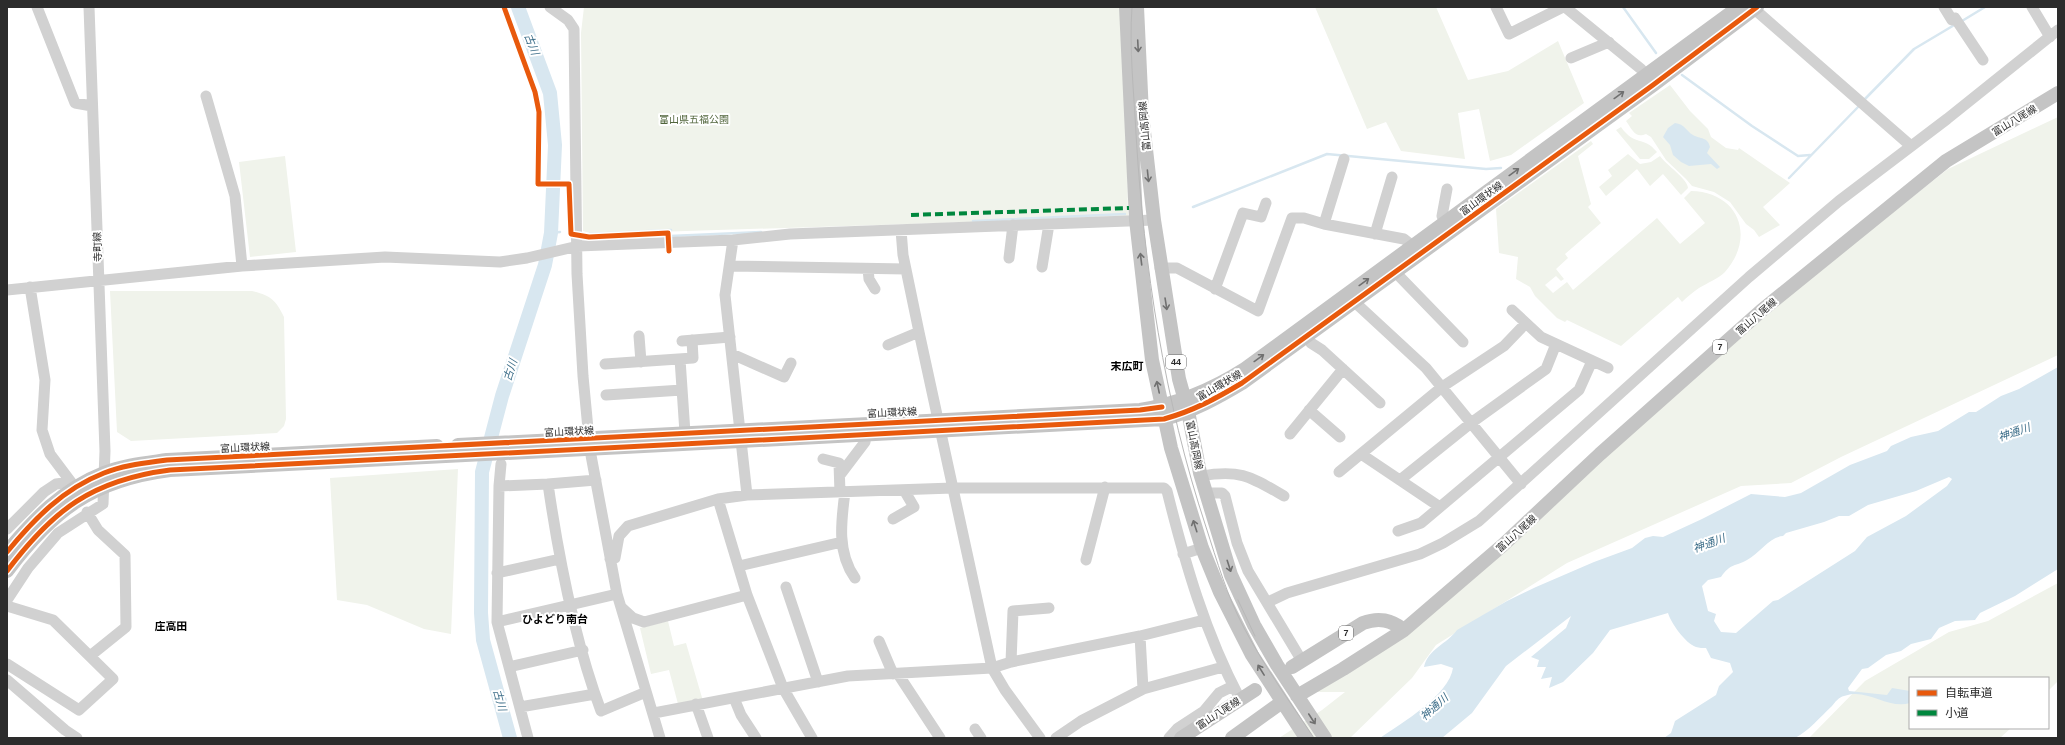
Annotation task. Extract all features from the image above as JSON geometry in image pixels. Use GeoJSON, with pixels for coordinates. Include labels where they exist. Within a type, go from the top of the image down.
{"type":"FeatureCollection","features":[{"type":"Feature","properties":{"kind":"main road","name":"富山高岡線"},"geometry":{"type":"LineString","coordinates":[[1126,7],[1136,220],[1152,360],[1163,413],[1181,484],[1202,548],[1220,592],[1239,633],[1306,738]]}},
{"type":"Feature","properties":{"kind":"main road","name":"富山高岡線"},"geometry":{"type":"LineString","coordinates":[[1136,7],[1142,114],[1160,268],[1179,379],[1187,406],[1201,476],[1231,575],[1254,625],[1277,665],[1325,738]]}},
{"type":"Feature","properties":{"kind":"main road","name":"富山環状線"},"geometry":{"type":"LineString","coordinates":[[589,444],[1163,413],[1187,406],[1205,405],[1242,383],[1304,332],[1649,80],[1739,7]]}},
{"type":"Feature","properties":{"kind":"main road","name":"富山環状線"},"geometry":{"type":"LineString","coordinates":[[1416,251],[1445,222],[1754,8]]}},
{"type":"Feature","properties":{"kind":"main road","name":"富山八尾線"},"geometry":{"type":"LineString","coordinates":[[1298,698],[1404,630],[1503,545],[1600,454],[1761,311],[1946,161],[2058,93]]}},
{"type":"Feature","properties":{"kind":"main road","name":"富山環状線"},"geometry":{"type":"LineString","coordinates":[[10,561],[30,524],[61,496],[104,473],[126,467],[168,460],[471,449],[501,454],[685,433],[741,436],[866,435],[939,425]]}},
{"type":"Feature","properties":{"kind":"main road","name":"富山環状線"},"geometry":{"type":"LineString","coordinates":[[10,561],[60,512],[85,496],[143,474],[170,470],[471,449]]}},
{"type":"Feature","properties":{"kind":"main road","name":"7"},"geometry":{"type":"LineString","coordinates":[[1297,664],[1363,622],[1370,620],[1386,620],[1404,630]]}},
{"type":"Feature","properties":{"kind":"main road","name":"富山八尾線"},"geometry":{"type":"LineString","coordinates":[[1181,738],[1255,690]]}},
{"type":"Feature","properties":{"kind":"main road"},"geometry":{"type":"LineString","coordinates":[[1232,738],[1284,705]]}},
{"type":"Feature","properties":{"kind":"street"},"geometry":{"type":"LineString","coordinates":[[37,7],[74,103],[92,106]]}},
{"type":"Feature","properties":{"kind":"street","name":"寺町線"},"geometry":{"type":"LineString","coordinates":[[87,512],[103,504],[105,451],[89,7]]}},
{"type":"Feature","properties":{"kind":"street"},"geometry":{"type":"LineString","coordinates":[[550,7],[568,20],[574,29],[574,247],[589,444],[617,594],[646,692],[654,713],[660,738]]}},
{"type":"Feature","properties":{"kind":"street"},"geometry":{"type":"LineString","coordinates":[[1496,7],[1508,34],[1564,7],[1641,69],[1649,80]]}},
{"type":"Feature","properties":{"kind":"street"},"geometry":{"type":"LineString","coordinates":[[1944,7],[1952,20],[1958,23],[1983,60]]}},
{"type":"Feature","properties":{"kind":"street"},"geometry":{"type":"LineString","coordinates":[[1268,602],[1287,594],[1420,554],[1443,543],[1479,521],[1749,278],[1839,201],[2054,34],[2032,7]]}},
{"type":"Feature","properties":{"kind":"street"},"geometry":{"type":"LineString","coordinates":[[1754,8],[1911,146]]}},
{"type":"Feature","properties":{"kind":"street"},"geometry":{"type":"LineString","coordinates":[[1570,58],[1609,42]]}},
{"type":"Feature","properties":{"kind":"street"},"geometry":{"type":"LineString","coordinates":[[206,96],[235,196],[242,266]]}},
{"type":"Feature","properties":{"kind":"street"},"geometry":{"type":"LineString","coordinates":[[1324,224],[1344,159]]}},
{"type":"Feature","properties":{"kind":"street"},"geometry":{"type":"LineString","coordinates":[[1375,234],[1392,177]]}},
{"type":"Feature","properties":{"kind":"street"},"geometry":{"type":"LineString","coordinates":[[1445,222],[1442,216],[1447,189]]}},
{"type":"Feature","properties":{"kind":"street"},"geometry":{"type":"LineString","coordinates":[[1215,289],[1243,213],[1261,217],[1266,203]]}},
{"type":"Feature","properties":{"kind":"street"},"geometry":{"type":"LineString","coordinates":[[1160,268],[1176,268],[1258,311],[1292,218],[1304,218],[1324,224],[1404,239],[1416,251]]}},
{"type":"Feature","properties":{"kind":"street"},"geometry":{"type":"LineString","coordinates":[[7,290],[242,266],[385,257],[500,262],[527,258],[574,247],[733,240],[790,234],[1154,220]]}},
{"type":"Feature","properties":{"kind":"street"},"geometry":{"type":"LineString","coordinates":[[1042,268],[1049,224]]}},
{"type":"Feature","properties":{"kind":"street"},"geometry":{"type":"LineString","coordinates":[[1009,258],[1013,225]]}},
{"type":"Feature","properties":{"kind":"street"},"geometry":{"type":"LineString","coordinates":[[901,230],[906,269],[919,332],[992,668],[1005,690],[1040,738]]}},
{"type":"Feature","properties":{"kind":"street"},"geometry":{"type":"LineString","coordinates":[[733,240],[725,295],[747,495]]}},
{"type":"Feature","properties":{"kind":"street"},"geometry":{"type":"LineString","coordinates":[[730,266],[906,269]]}},
{"type":"Feature","properties":{"kind":"street"},"geometry":{"type":"LineString","coordinates":[[1393,268],[1463,342]]}},
{"type":"Feature","properties":{"kind":"street"},"geometry":{"type":"LineString","coordinates":[[868,269],[869,279],[875,289]]}},
{"type":"Feature","properties":{"kind":"street"},"geometry":{"type":"LineString","coordinates":[[7,529],[44,492],[56,484],[71,482],[50,454],[42,430],[45,380],[30,287]]}},
{"type":"Feature","properties":{"kind":"street"},"geometry":{"type":"LineString","coordinates":[[1352,297],[1426,368],[1521,484]]}},
{"type":"Feature","properties":{"kind":"street"},"geometry":{"type":"LineString","coordinates":[[1512,310],[1541,337],[1608,368]]}},
{"type":"Feature","properties":{"kind":"street"},"geometry":{"type":"LineString","coordinates":[[1339,472],[1442,387],[1504,346],[1526,323]]}},
{"type":"Feature","properties":{"kind":"street"},"geometry":{"type":"LineString","coordinates":[[888,345],[919,332]]}},
{"type":"Feature","properties":{"kind":"street"},"geometry":{"type":"LineString","coordinates":[[1304,332],[1311,343],[1343,369],[1380,403]]}},
{"type":"Feature","properties":{"kind":"street"},"geometry":{"type":"LineString","coordinates":[[639,336],[641,362]]}},
{"type":"Feature","properties":{"kind":"street"},"geometry":{"type":"LineString","coordinates":[[605,364],[693,358],[687,340],[730,337]]}},
{"type":"Feature","properties":{"kind":"street"},"geometry":{"type":"LineString","coordinates":[[1400,480],[1471,423],[1546,369],[1556,344]]}},
{"type":"Feature","properties":{"kind":"street"},"geometry":{"type":"LineString","coordinates":[[732,354],[784,377],[791,363]]}},
{"type":"Feature","properties":{"kind":"street"},"geometry":{"type":"LineString","coordinates":[[680,359],[685,433]]}},
{"type":"Feature","properties":{"kind":"street"},"geometry":{"type":"LineString","coordinates":[[1398,531],[1422,522],[1579,390],[1592,360]]}},
{"type":"Feature","properties":{"kind":"street"},"geometry":{"type":"LineString","coordinates":[[1290,434],[1343,369]]}},
{"type":"Feature","properties":{"kind":"street"},"geometry":{"type":"LineString","coordinates":[[606,395],[682,390]]}},
{"type":"Feature","properties":{"kind":"street"},"geometry":{"type":"LineString","coordinates":[[1309,410],[1340,437]]}},
{"type":"Feature","properties":{"kind":"street"},"geometry":{"type":"LineString","coordinates":[[840,474],[865,442],[866,435]]}},
{"type":"Feature","properties":{"kind":"street"},"geometry":{"type":"LineString","coordinates":[[501,454],[499,486],[497,622],[528,738]]}},
{"type":"Feature","properties":{"kind":"street"},"geometry":{"type":"LineString","coordinates":[[1361,454],[1440,507]]}},
{"type":"Feature","properties":{"kind":"street"},"geometry":{"type":"LineString","coordinates":[[823,459],[839,463],[842,493],[842,542],[848,568],[855,578]]}},
{"type":"Feature","properties":{"kind":"street"},"geometry":{"type":"LineString","coordinates":[[1201,476],[1220,473],[1238,473],[1249,476],[1284,496]]}},
{"type":"Feature","properties":{"kind":"street"},"geometry":{"type":"LineString","coordinates":[[499,486],[596,480]]}},
{"type":"Feature","properties":{"kind":"street"},"geometry":{"type":"LineString","coordinates":[[548,484],[560,559],[570,605],[601,711],[646,692]]}},
{"type":"Feature","properties":{"kind":"street"},"geometry":{"type":"LineString","coordinates":[[1086,560],[1105,487]]}},
{"type":"Feature","properties":{"kind":"street"},"geometry":{"type":"LineString","coordinates":[[610,559],[615,558],[619,536],[628,526],[718,499],[747,495],[842,493],[953,488],[1164,488],[1167,491],[1183,554],[1204,620],[1223,667],[1240,699]]}},
{"type":"Feature","properties":{"kind":"street"},"geometry":{"type":"LineString","coordinates":[[893,519],[914,508],[904,490]]}},
{"type":"Feature","properties":{"kind":"street"},"geometry":{"type":"LineString","coordinates":[[1206,493],[1222,493],[1225,496],[1244,561],[1268,602],[1297,664]]}},
{"type":"Feature","properties":{"kind":"street"},"geometry":{"type":"LineString","coordinates":[[718,499],[747,595],[783,688],[811,738]]}},
{"type":"Feature","properties":{"kind":"street"},"geometry":{"type":"LineString","coordinates":[[7,600],[28,568],[58,533],[87,512],[98,530],[125,555],[126,627],[90,656]]}},
{"type":"Feature","properties":{"kind":"street"},"geometry":{"type":"LineString","coordinates":[[739,566],[842,542]]}},
{"type":"Feature","properties":{"kind":"street"},"geometry":{"type":"LineString","coordinates":[[1183,554],[1202,548]]}},
{"type":"Feature","properties":{"kind":"street"},"geometry":{"type":"LineString","coordinates":[[497,572],[560,559]]}},
{"type":"Feature","properties":{"kind":"street"},"geometry":{"type":"LineString","coordinates":[[786,587],[818,682]]}},
{"type":"Feature","properties":{"kind":"street"},"geometry":{"type":"LineString","coordinates":[[497,622],[617,594]]}},
{"type":"Feature","properties":{"kind":"street"},"geometry":{"type":"LineString","coordinates":[[621,606],[633,618],[644,622],[747,595]]}},
{"type":"Feature","properties":{"kind":"street"},"geometry":{"type":"LineString","coordinates":[[7,606],[54,620],[113,680],[79,710],[7,664]]}},
{"type":"Feature","properties":{"kind":"street"},"geometry":{"type":"LineString","coordinates":[[1011,662],[1013,611],[1050,608]]}},
{"type":"Feature","properties":{"kind":"street"},"geometry":{"type":"LineString","coordinates":[[654,713],[848,676],[992,668],[1011,662],[1140,636],[1204,620]]}},
{"type":"Feature","properties":{"kind":"street"},"geometry":{"type":"LineString","coordinates":[[1140,636],[1143,689]]}},
{"type":"Feature","properties":{"kind":"street"},"geometry":{"type":"LineString","coordinates":[[879,641],[895,674],[940,738]]}},
{"type":"Feature","properties":{"kind":"street"},"geometry":{"type":"LineString","coordinates":[[509,667],[583,650]]}},
{"type":"Feature","properties":{"kind":"street"},"geometry":{"type":"LineString","coordinates":[[1056,738],[1081,721],[1143,689],[1223,667]]}},
{"type":"Feature","properties":{"kind":"street"},"geometry":{"type":"LineString","coordinates":[[7,680],[65,730],[77,738]]}},
{"type":"Feature","properties":{"kind":"street"},"geometry":{"type":"LineString","coordinates":[[1169,738],[1178,728],[1204,712],[1219,692],[1233,686]]}},
{"type":"Feature","properties":{"kind":"street"},"geometry":{"type":"LineString","coordinates":[[520,707],[595,694]]}},
{"type":"Feature","properties":{"kind":"street"},"geometry":{"type":"LineString","coordinates":[[734,698],[741,715],[756,738]]}},
{"type":"Feature","properties":{"kind":"street"},"geometry":{"type":"LineString","coordinates":[[696,704],[708,738]]}},
{"type":"Feature","properties":{"kind":"green space","name":"富山県五福公園"},"geometry":{"type":"Polygon","coordinates":[[[584,7],[1125,7],[1128,217],[593,234],[583,231],[581,33],[584,7]]]}},
{"type":"Feature","properties":{"kind":"green space"},"geometry":{"type":"Polygon","coordinates":[[[1315,7],[1436,7],[1468,80],[1508,71],[1558,41],[1584,103],[1511,155],[1490,161],[1479,109],[1458,113],[1465,159],[1401,151],[1386,122],[1367,129],[1315,7]]]}},
{"type":"Feature","properties":{"kind":"green space"},"geometry":{"type":"Polygon","coordinates":[[[1670,85],[1690,111],[1708,129],[1711,137],[1726,148],[1738,150],[1739,148],[1790,183],[1763,207],[1780,225],[1759,237],[1754,230],[1746,224],[1730,202],[1714,192],[1692,186],[1666,160],[1651,137],[1646,134],[1636,134],[1632,130],[1626,121],[1632,116],[1629,113],[1670,85]]]}},
{"type":"Feature","properties":{"kind":"green space"},"geometry":{"type":"Polygon","coordinates":[[[2058,117],[2058,355],[1841,457],[1791,483],[1741,486],[1567,563],[1436,645],[1412,678],[1350,738],[1279,738],[1322,710],[1345,692],[1315,692],[1438,605],[1769,309],[1948,169],[2058,117]]]}},
{"type":"Feature","properties":{"kind":"green space"},"geometry":{"type":"Polygon","coordinates":[[[1621,127],[1631,137],[1647,144],[1657,152],[1649,159],[1640,159],[1616,130],[1621,127]]]}},
{"type":"Feature","properties":{"kind":"green space"},"geometry":{"type":"Polygon","coordinates":[[[1591,141],[1593,144],[1578,156],[1591,204],[1588,207],[1601,223],[1565,254],[1568,258],[1556,269],[1564,279],[1561,281],[1556,276],[1545,285],[1553,293],[1567,282],[1573,290],[1657,218],[1680,244],[1705,223],[1684,198],[1691,191],[1708,193],[1721,199],[1731,208],[1738,219],[1741,231],[1740,245],[1734,259],[1725,272],[1716,279],[1702,286],[1682,302],[1678,297],[1621,346],[1567,320],[1565,322],[1557,318],[1535,296],[1530,287],[1516,279],[1518,257],[1499,253],[1496,209],[1591,141]]]}},
{"type":"Feature","properties":{"kind":"green space"},"geometry":{"type":"Polygon","coordinates":[[[1628,154],[1640,164],[1651,162],[1660,156],[1681,176],[1688,188],[1681,195],[1663,174],[1650,186],[1637,169],[1606,196],[1599,187],[1612,176],[1608,170],[1628,154]]]}},
{"type":"Feature","properties":{"kind":"green space"},"geometry":{"type":"Polygon","coordinates":[[[285,156],[296,252],[250,257],[239,162],[285,156]]]}},
{"type":"Feature","properties":{"kind":"green space"},"geometry":{"type":"Polygon","coordinates":[[[110,291],[252,291],[272,299],[284,317],[286,419],[284,426],[277,433],[131,441],[117,432],[110,291]]]}},
{"type":"Feature","properties":{"kind":"green space"},"geometry":{"type":"Polygon","coordinates":[[[458,469],[451,634],[424,629],[367,605],[337,600],[330,478],[458,469]]]}},
{"type":"Feature","properties":{"kind":"green space"},"geometry":{"type":"Polygon","coordinates":[[[2058,583],[2058,681],[2049,690],[2049,677],[1909,677],[1909,729],[2010,729],[2000,738],[1809,738],[1865,681],[1949,632],[1988,621],[2058,583]]]}},
{"type":"Feature","properties":{"kind":"green space"},"geometry":{"type":"Polygon","coordinates":[[[668,621],[674,646],[686,643],[703,701],[678,704],[669,670],[651,674],[640,628],[668,621]]]}},
{"type":"Feature","properties":{"kind":"water"},"geometry":{"type":"Polygon","coordinates":[[[1675,123],[1683,126],[1693,135],[1707,141],[1710,147],[1707,153],[1720,167],[1717,169],[1711,164],[1689,166],[1681,162],[1673,155],[1670,145],[1663,137],[1668,128],[1675,123]]]}},
{"type":"Feature","properties":{"kind":"water","name":"神通川"},"geometry":{"type":"Polygon","coordinates":[[[2058,367],[2058,569],[2015,596],[1980,613],[1975,620],[1955,621],[1939,628],[1931,639],[1911,644],[1901,651],[1886,655],[1868,668],[1862,669],[1848,688],[1849,691],[1887,695],[1892,688],[1909,691],[1909,703],[1894,704],[1861,694],[1853,694],[1842,697],[1837,700],[1810,728],[1795,738],[1664,738],[1671,733],[1675,721],[1716,695],[1719,686],[1733,672],[1730,663],[1711,658],[1706,648],[1696,647],[1687,641],[1675,627],[1668,613],[1610,630],[1593,653],[1563,682],[1549,688],[1552,677],[1541,679],[1546,667],[1537,667],[1539,660],[1531,657],[1566,628],[1571,616],[1506,666],[1472,713],[1442,738],[1380,738],[1423,708],[1443,688],[1450,678],[1453,668],[1441,664],[1424,667],[1429,656],[1457,630],[1507,601],[1594,562],[1632,548],[1645,538],[1653,536],[1663,537],[1751,494],[1785,497],[1801,493],[1850,465],[1887,451],[1891,446],[1911,437],[1938,431],[1969,412],[1976,412],[2001,396],[2019,389],[2058,367]],[[1949,477],[1916,491],[1868,505],[1849,516],[1839,516],[1786,533],[1783,536],[1773,539],[1752,557],[1730,567],[1721,577],[1708,580],[1702,586],[1708,611],[1716,614],[1714,621],[1721,632],[1736,633],[1773,601],[1778,600],[1855,551],[1867,537],[1906,516],[1947,486],[1952,479],[1949,477]]]}},
{"type":"Feature","properties":{"kind":"waterway","name":"古川"},"geometry":{"type":"LineString","coordinates":[[510,738],[483,640],[481,613],[482,472],[502,396],[545,265],[551,233],[555,145],[550,93],[518,7]]}},
{"type":"Feature","properties":{"kind":"waterway"},"geometry":{"type":"LineString","coordinates":[[1623,7],[1656,53]]}},
{"type":"Feature","properties":{"kind":"waterway"},"geometry":{"type":"LineString","coordinates":[[1962,21],[1985,7]]}},
{"type":"Feature","properties":{"kind":"waterway"},"geometry":{"type":"LineString","coordinates":[[1863,101],[1914,49],[1956,24]]}},
{"type":"Feature","properties":{"kind":"waterway"},"geometry":{"type":"LineString","coordinates":[[1682,75],[1752,126],[1798,156],[1810,155]]}},
{"type":"Feature","properties":{"kind":"waterway"},"geometry":{"type":"LineString","coordinates":[[1789,178],[1860,105]]}},
{"type":"Feature","properties":{"kind":"waterway"},"geometry":{"type":"LineString","coordinates":[[1193,207],[1327,154],[1486,169],[1501,168]]}},
{"type":"Feature","properties":{"kind":"waterway"},"geometry":{"type":"LineString","coordinates":[[973,221],[1125,214]]}},
{"type":"Feature","properties":{"kind":"waterway"},"geometry":{"type":"LineString","coordinates":[[590,234],[671,230],[670,236],[761,232]]}},
{"type":"Feature","properties":{"kind":"waterway"},"geometry":{"type":"LineString","coordinates":[[551,233],[560,232]]}},
{"type":"Feature","properties":{"kind":"tram line"},"geometry":{"type":"LineString","coordinates":[[1132,7],[1132,70],[1144,234],[1158,333],[1178,431],[1191,479],[1232,604],[1260,656],[1314,738]]}},
{"type":"Feature","properties":{"kind":"tram line"},"geometry":{"type":"LineString","coordinates":[[1238,600],[1255,636]]}},
{"type":"Feature","properties":{"kind":"marked path"},"geometry":{"type":"LineString","coordinates":[[911,215],[1129,208]]}},
{"type":"Feature","properties":{"kind":"cycle path"},"geometry":{"type":"LineString","coordinates":[[504,7],[535,92],[539,112],[538,184],[569,184],[571,234],[589,237],[668,233],[669,251]]}},
{"type":"Feature","properties":{"kind":"cycle path"},"geometry":{"type":"LineString","coordinates":[[7,571],[41,531],[76,501],[96,490],[118,481],[170,470],[1040,426],[1164,419],[1175,416],[1204,404],[1242,383],[1653,85],[1757,7]]}},
{"type":"Feature","properties":{"kind":"cycle path"},"geometry":{"type":"LineString","coordinates":[[7,552],[50,506],[75,487],[112,470],[167,460],[1140,410],[1162,407]]}},
{"type":"Feature","properties":{"kind":"district","name":"末広町"},"geometry":{"type":"Point","coordinates":[1127,366]}},
{"type":"Feature","properties":{"kind":"district","name":"ひよどり南台"},"geometry":{"type":"Point","coordinates":[555,619]}},
{"type":"Feature","properties":{"kind":"district","name":"庄高田"},"geometry":{"type":"Point","coordinates":[171,626]}}]}
